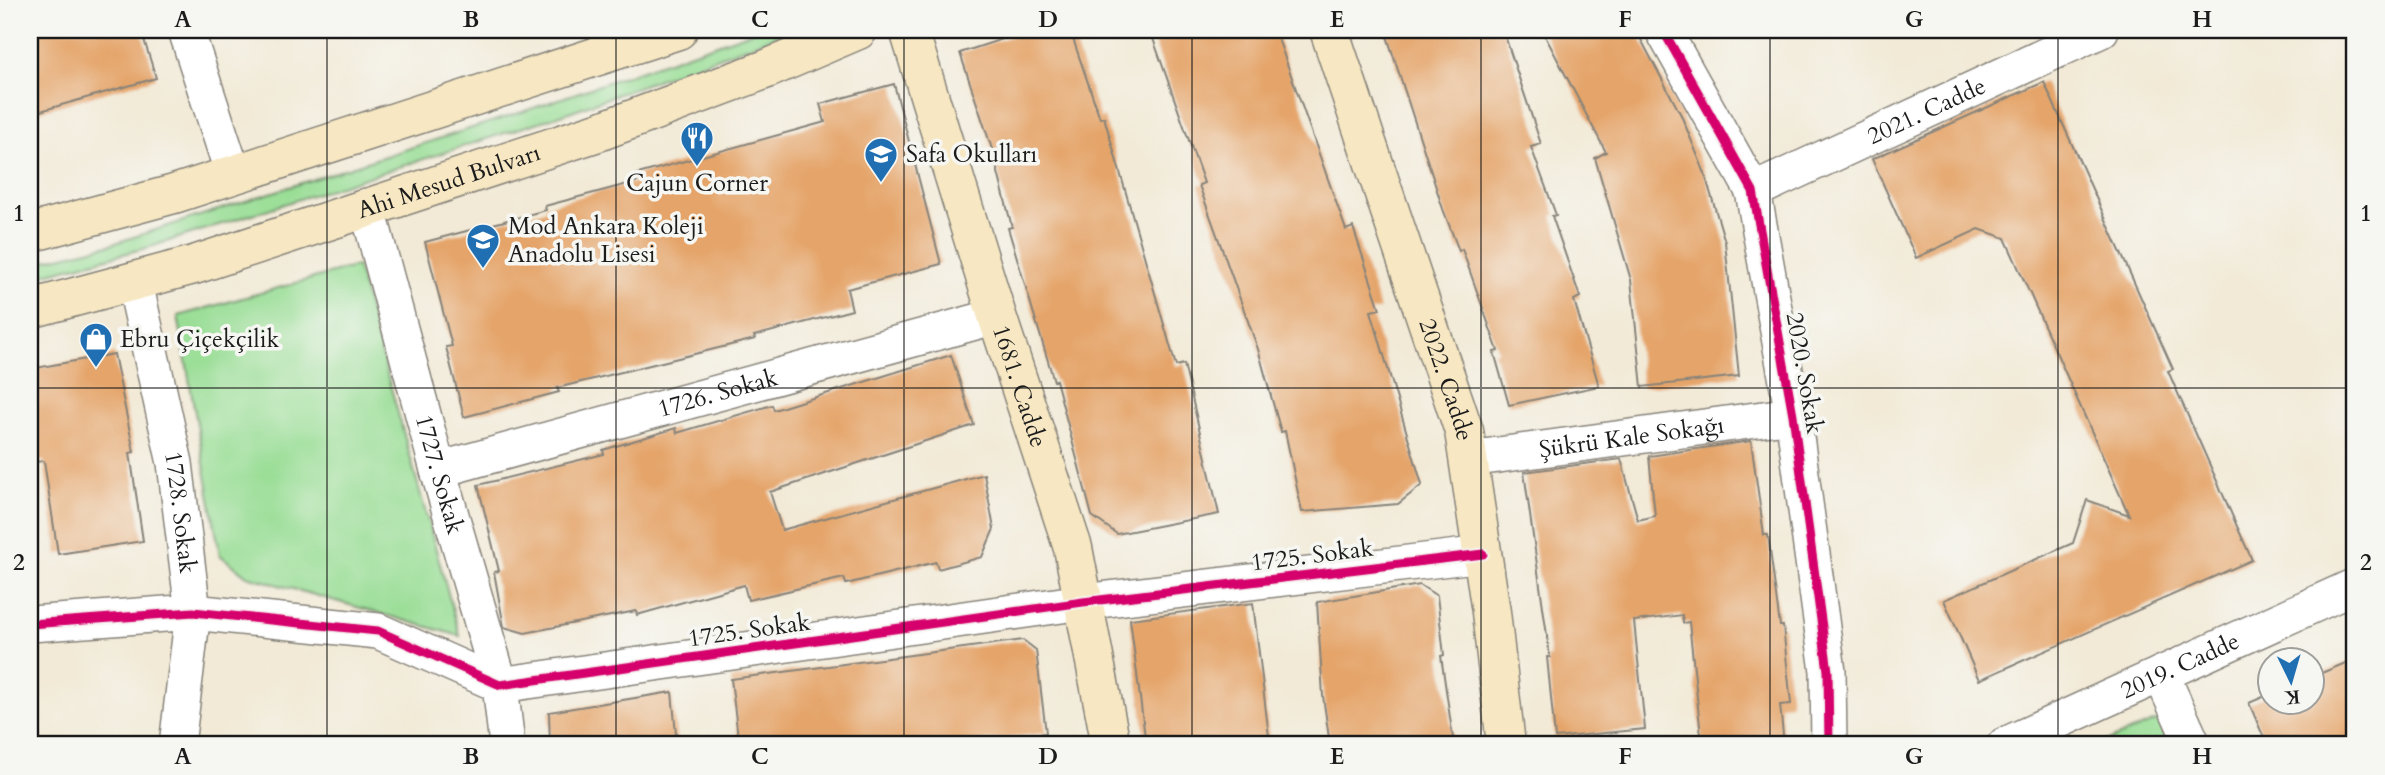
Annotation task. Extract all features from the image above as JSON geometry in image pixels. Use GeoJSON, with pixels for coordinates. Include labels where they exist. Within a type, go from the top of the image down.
{"type":"FeatureCollection","features":[{"type":"Feature","properties":{"kind":"main road"},"geometry":{"type":"LineString","coordinates":[[30,233],[233,174],[678,30]]}},
{"type":"Feature","properties":{"kind":"main road","name":"Ahi Mesud Bulvarı"},"geometry":{"type":"LineString","coordinates":[[30,309],[135,283],[598,132],[767,69],[858,30]]}},
{"type":"Feature","properties":{"kind":"main road","name":"1681. Cadde"},"geometry":{"type":"LineString","coordinates":[[909,30],[997,316],[1073,548],[1111,745]]}},
{"type":"Feature","properties":{"kind":"main road","name":"2022. Cadde"},"geometry":{"type":"LineString","coordinates":[[1329,30],[1464,431],[1483,554],[1506,745]]}},
{"type":"Feature","properties":{"kind":"street"},"geometry":{"type":"LineString","coordinates":[[186,30],[233,174]]}},
{"type":"Feature","properties":{"kind":"street","name":"2020. Sokak"},"geometry":{"type":"LineString","coordinates":[[1663,30],[1753,191],[1793,415],[1828,671],[1829,745]]}},
{"type":"Feature","properties":{"kind":"street","name":"2021. Cadde"},"geometry":{"type":"LineString","coordinates":[[1753,191],[2101,30]]}},
{"type":"Feature","properties":{"kind":"street","name":"1727. Sokak"},"geometry":{"type":"LineString","coordinates":[[368,206],[438,470],[500,685],[507,745]]}},
{"type":"Feature","properties":{"kind":"street","name":"1728. Sokak"},"geometry":{"type":"LineString","coordinates":[[135,283],[175,463],[193,612],[177,745]]}},
{"type":"Feature","properties":{"kind":"street","name":"1726. Sokak"},"geometry":{"type":"LineString","coordinates":[[438,470],[997,316]]}},
{"type":"Feature","properties":{"kind":"street","name":"Şükrü Kale Sokağı"},"geometry":{"type":"LineString","coordinates":[[1469,459],[1793,415]]}},
{"type":"Feature","properties":{"kind":"street","name":"1725. Sokak"},"geometry":{"type":"LineString","coordinates":[[500,685],[1083,602],[1483,554]]}},
{"type":"Feature","properties":{"kind":"street","name":"2019. Cadde"},"geometry":{"type":"LineString","coordinates":[[2004,745],[2355,586]]}},
{"type":"Feature","properties":{"kind":"street"},"geometry":{"type":"LineString","coordinates":[[30,624],[193,612],[378,631],[500,685]]}},
{"type":"Feature","properties":{"kind":"street"},"geometry":{"type":"LineString","coordinates":[[2161,674],[2193,745]]}},
{"type":"Feature","properties":{"kind":"green space"},"geometry":{"type":"Polygon","coordinates":[[[757,30],[793,30],[558,116],[150,247],[30,278],[30,264],[109,245],[522,112],[757,30]]]}},
{"type":"Feature","properties":{"kind":"green space"},"geometry":{"type":"Polygon","coordinates":[[[357,266],[460,636],[247,576],[220,555],[178,316],[357,266]]]}},
{"type":"Feature","properties":{"kind":"green space"},"geometry":{"type":"Polygon","coordinates":[[[2158,720],[2168,745],[2098,745],[2158,720]]]}},
{"type":"Feature","properties":{"kind":"building"},"geometry":{"type":"Polygon","coordinates":[[[30,30],[141,30],[156,78],[30,114],[30,30]]]}},
{"type":"Feature","properties":{"kind":"building"},"geometry":{"type":"Polygon","coordinates":[[[1030,30],[1070,30],[1100,118],[1104,117],[1176,366],[1184,364],[1219,514],[1117,534],[1092,516],[1056,380],[1054,381],[1008,228],[1012,227],[992,149],[960,53],[1030,30]]]}},
{"type":"Feature","properties":{"kind":"building"},"geometry":{"type":"Polygon","coordinates":[[[1150,30],[1275,30],[1346,230],[1353,227],[1380,309],[1371,311],[1422,485],[1398,504],[1302,512],[1285,431],[1281,432],[1258,349],[1199,185],[1204,183],[1150,30]]]}},
{"type":"Feature","properties":{"kind":"building"},"geometry":{"type":"Polygon","coordinates":[[[1385,30],[1503,30],[1541,144],[1531,147],[1556,215],[1552,216],[1580,297],[1574,300],[1599,386],[1509,405],[1494,352],[1498,351],[1462,249],[1459,251],[1443,209],[1385,30]]]}},
{"type":"Feature","properties":{"kind":"building"},"geometry":{"type":"Polygon","coordinates":[[[1542,30],[1636,30],[1681,115],[1704,171],[1725,242],[1739,376],[1642,387],[1631,280],[1595,158],[1606,152],[1542,30]]]}},
{"type":"Feature","properties":{"kind":"building"},"geometry":{"type":"Polygon","coordinates":[[[2044,82],[2173,369],[2168,371],[2252,560],[1979,680],[1944,600],[2073,543],[2087,500],[2129,515],[2005,238],[1979,229],[1916,258],[1872,159],[2044,82]]]}},
{"type":"Feature","properties":{"kind":"building"},"geometry":{"type":"Polygon","coordinates":[[[894,84],[941,264],[847,289],[852,310],[754,336],[755,339],[557,388],[559,392],[464,417],[446,347],[452,346],[425,242],[546,210],[545,206],[639,181],[638,174],[825,122],[820,104],[894,84]]]}},
{"type":"Feature","properties":{"kind":"building"},"geometry":{"type":"Polygon","coordinates":[[[114,354],[134,452],[130,453],[143,541],[58,554],[44,461],[35,462],[30,419],[30,369],[114,354]]]}},
{"type":"Feature","properties":{"kind":"building"},"geometry":{"type":"Polygon","coordinates":[[[951,355],[974,425],[770,492],[782,530],[984,474],[994,529],[982,557],[938,569],[936,562],[846,584],[844,578],[748,600],[744,585],[637,615],[636,611],[525,633],[504,627],[494,572],[499,571],[478,485],[604,454],[603,450],[676,428],[677,433],[772,405],[774,410],[951,355]]]}},
{"type":"Feature","properties":{"kind":"building"},"geometry":{"type":"Polygon","coordinates":[[[1751,441],[1764,535],[1768,535],[1780,626],[1783,626],[1791,704],[1780,705],[1784,745],[1702,745],[1689,622],[1683,623],[1682,615],[1634,621],[1645,729],[1555,738],[1547,657],[1550,657],[1524,472],[1621,459],[1638,520],[1655,516],[1649,456],[1751,441]]]}},
{"type":"Feature","properties":{"kind":"building"},"geometry":{"type":"Polygon","coordinates":[[[1420,585],[1437,596],[1444,655],[1441,656],[1454,745],[1330,745],[1323,696],[1317,602],[1420,585]]]}},
{"type":"Feature","properties":{"kind":"building"},"geometry":{"type":"Polygon","coordinates":[[[1253,603],[1270,745],[1146,745],[1130,619],[1253,603]]]}},
{"type":"Feature","properties":{"kind":"building"},"geometry":{"type":"Polygon","coordinates":[[[1023,640],[1036,650],[1046,733],[952,745],[739,745],[731,679],[1023,640]]]}},
{"type":"Feature","properties":{"kind":"building"},"geometry":{"type":"Polygon","coordinates":[[[2355,659],[2355,745],[2267,745],[2249,703],[2256,700],[2256,716],[2326,716],[2326,671],[2355,659]]]}},
{"type":"Feature","properties":{"kind":"building"},"geometry":{"type":"Polygon","coordinates":[[[672,692],[677,745],[550,745],[549,712],[672,692]]]}},
{"type":"Feature","properties":{"kind":"cycle path"},"geometry":{"type":"LineString","coordinates":[[1663,30],[1753,191],[1793,415],[1828,671],[1829,745]]}},
{"type":"Feature","properties":{"kind":"cycle path"},"geometry":{"type":"LineString","coordinates":[[30,624],[193,612],[378,631],[500,685],[1083,602],[1483,554]]}},
{"type":"Feature","properties":{"kind":"place","name":"Cajun Corner"},"geometry":{"type":"Point","coordinates":[697,168]}},
{"type":"Feature","properties":{"kind":"place","name":"Safa Okulları"},"geometry":{"type":"Point","coordinates":[881,184]}},
{"type":"Feature","properties":{"kind":"place","name":"Mod Ankara Koleji Anadolu Lisesi"},"geometry":{"type":"Point","coordinates":[483,270]}},
{"type":"Feature","properties":{"kind":"place","name":"Ebru Çiçekçilik"},"geometry":{"type":"Point","coordinates":[96,369]}}]}
